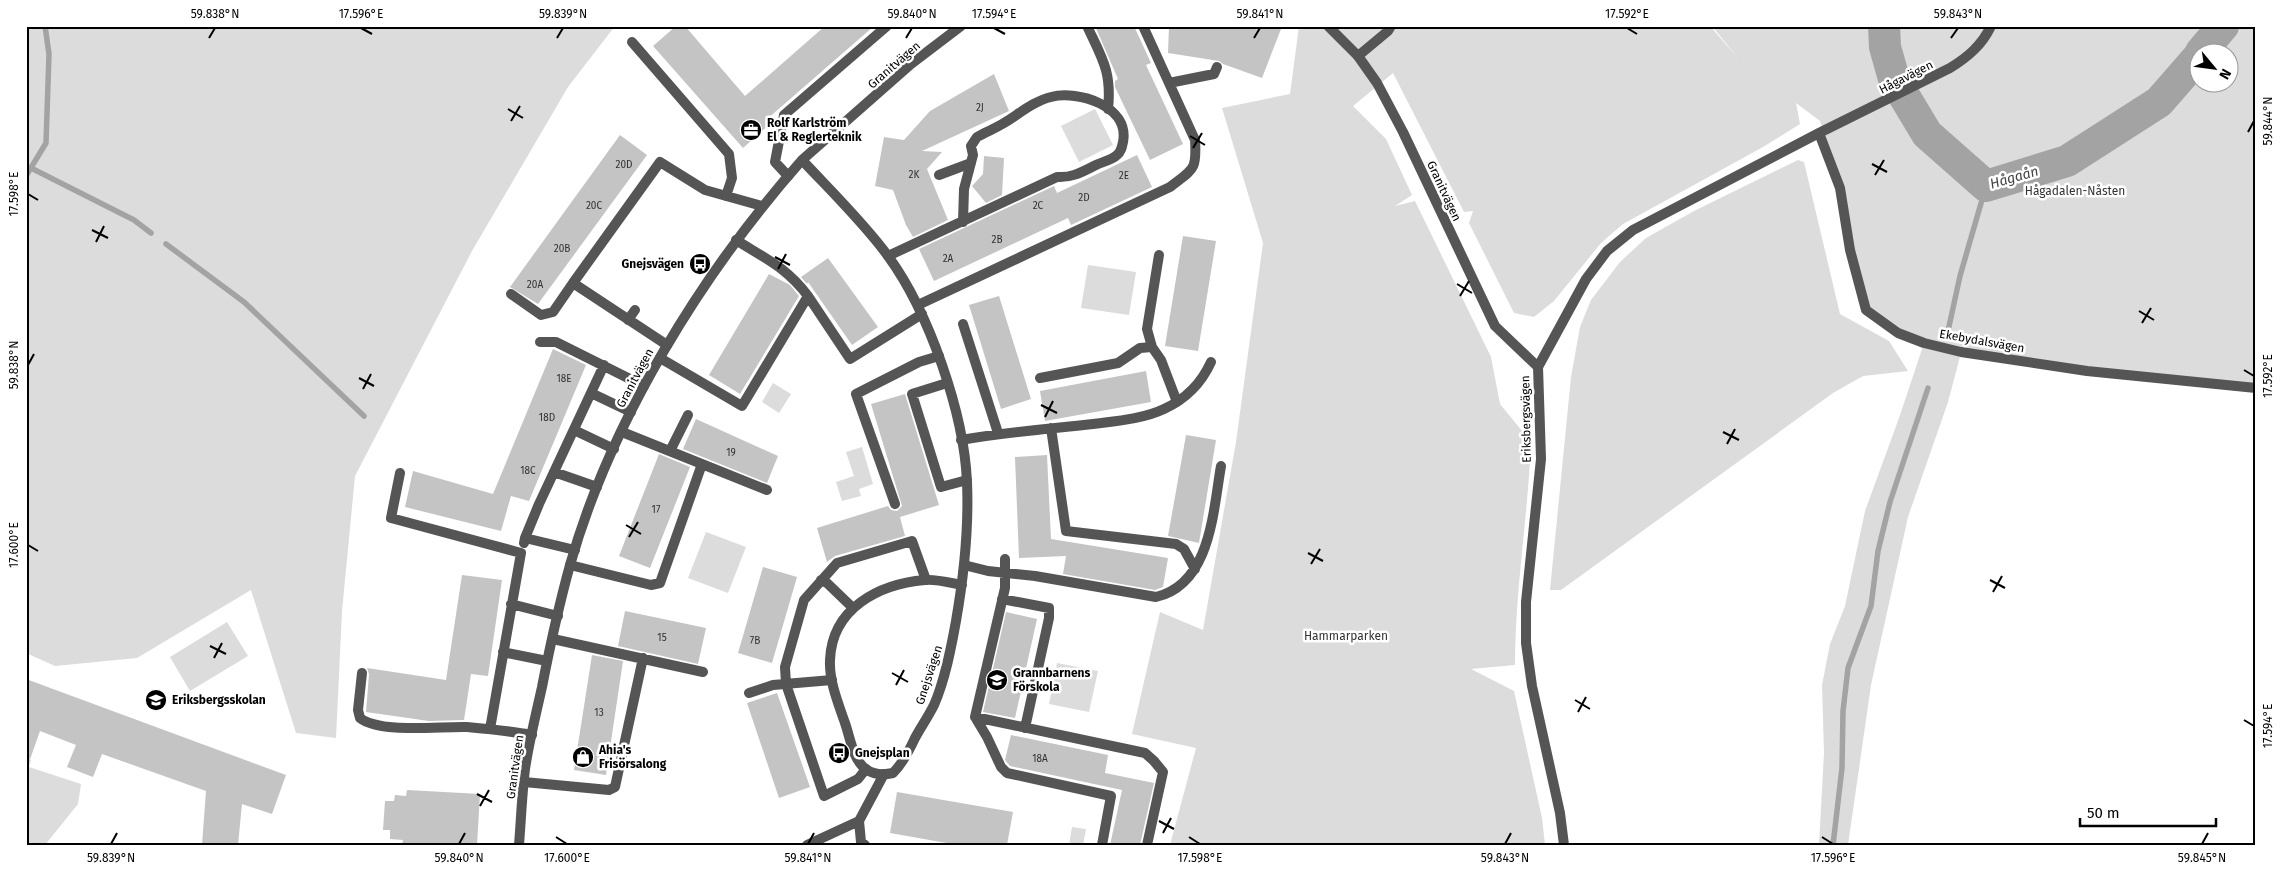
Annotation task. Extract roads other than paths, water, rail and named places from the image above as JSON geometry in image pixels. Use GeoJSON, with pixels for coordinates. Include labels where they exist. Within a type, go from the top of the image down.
{"type":"FeatureCollection","features":[{"type":"Feature","properties":{"kind":"street"},"geometry":{"type":"LineString","coordinates":[[788,176],[774,162],[784,115],[887,26]]}},
{"type":"Feature","properties":{"kind":"street","name":"Granitvägen"},"geometry":{"type":"LineString","coordinates":[[519,845],[524,782],[532,735],[547,661],[570,565],[597,487],[644,386],[667,346],[736,240],[762,206],[802,160],[911,64],[961,26]]}},
{"type":"Feature","properties":{"kind":"street"},"geometry":{"type":"LineString","coordinates":[[1087,26],[1107,68],[1110,90],[1108,109]]}},
{"type":"Feature","properties":{"kind":"street"},"geometry":{"type":"LineString","coordinates":[[736,240],[782,268],[796,281],[850,359],[920,309],[1170,187],[1190,172],[1196,160],[1195,140],[1143,26]]}},
{"type":"Feature","properties":{"kind":"street","name":"Granitvägen"},"geometry":{"type":"LineString","coordinates":[[1328,26],[1358,56],[1377,83],[1403,132],[1495,326],[1538,367]]}},
{"type":"Feature","properties":{"kind":"street"},"geometry":{"type":"LineString","coordinates":[[1358,56],[1388,31],[1391,26]]}},
{"type":"Feature","properties":{"kind":"street","name":"Hågavägen"},"geometry":{"type":"LineString","coordinates":[[1819,133],[1950,68],[1969,56],[1986,37],[1991,26]]}},
{"type":"Feature","properties":{"kind":"street"},"geometry":{"type":"LineString","coordinates":[[632,42],[729,154],[732,178],[719,197]]}},
{"type":"Feature","properties":{"kind":"street"},"geometry":{"type":"LineString","coordinates":[[1169,83],[1214,74],[1217,67]]}},
{"type":"Feature","properties":{"kind":"street"},"geometry":{"type":"LineString","coordinates":[[888,256],[962,222],[1057,177],[1070,178],[1116,156],[1122,148],[1124,136],[1120,122],[1108,109],[1075,95],[1049,97],[977,137],[971,146],[973,155],[964,189],[962,222]]}},
{"type":"Feature","properties":{"kind":"street","name":"Eriksbergsvägen"},"geometry":{"type":"LineString","coordinates":[[1564,845],[1560,813],[1532,686],[1526,643],[1526,602],[1541,459],[1538,367],[1586,279],[1607,251],[1633,230],[1819,133]]}},
{"type":"Feature","properties":{"kind":"street","name":"Ekebydalsvägen"},"geometry":{"type":"LineString","coordinates":[[1819,133],[1840,188],[1850,250],[1866,310],[1898,333],[1924,343],[1980,355],[2087,371],[2256,388]]}},
{"type":"Feature","properties":{"kind":"street","name":"Gnejsvägen"},"geometry":{"type":"LineString","coordinates":[[802,160],[888,256],[920,309],[947,383],[961,440],[967,480],[968,521],[962,585],[952,645],[934,704],[902,764],[893,773],[884,774]]}},
{"type":"Feature","properties":{"kind":"street"},"geometry":{"type":"LineString","coordinates":[[510,294],[541,315],[553,312],[660,162],[719,197],[762,206]]}},
{"type":"Feature","properties":{"kind":"street"},"geometry":{"type":"LineString","coordinates":[[938,175],[971,162]]}},
{"type":"Feature","properties":{"kind":"street"},"geometry":{"type":"LineString","coordinates":[[1159,255],[1147,329],[1152,347],[1161,360],[1177,402]]}},
{"type":"Feature","properties":{"kind":"street"},"geometry":{"type":"LineString","coordinates":[[573,283],[667,346]]}},
{"type":"Feature","properties":{"kind":"street"},"geometry":{"type":"LineString","coordinates":[[660,358],[742,406],[808,296]]}},
{"type":"Feature","properties":{"kind":"street"},"geometry":{"type":"LineString","coordinates":[[628,320],[635,310]]}},
{"type":"Feature","properties":{"kind":"street"},"geometry":{"type":"LineString","coordinates":[[963,324],[998,433]]}},
{"type":"Feature","properties":{"kind":"street"},"geometry":{"type":"LineString","coordinates":[[540,342],[556,342],[644,386]]}},
{"type":"Feature","properties":{"kind":"street"},"geometry":{"type":"LineString","coordinates":[[1040,378],[1118,363],[1140,348],[1152,347]]}},
{"type":"Feature","properties":{"kind":"street"},"geometry":{"type":"LineString","coordinates":[[895,504],[856,394],[919,362],[938,356]]}},
{"type":"Feature","properties":{"kind":"street"},"geometry":{"type":"LineString","coordinates":[[961,440],[998,433],[1120,420],[1163,410],[1185,397],[1202,380],[1211,362]]}},
{"type":"Feature","properties":{"kind":"street"},"geometry":{"type":"LineString","coordinates":[[490,729],[511,604],[525,538],[604,366]]}},
{"type":"Feature","properties":{"kind":"street"},"geometry":{"type":"LineString","coordinates":[[947,383],[912,394],[941,487],[967,480]]}},
{"type":"Feature","properties":{"kind":"street"},"geometry":{"type":"LineString","coordinates":[[591,393],[631,412]]}},
{"type":"Feature","properties":{"kind":"street"},"geometry":{"type":"LineString","coordinates":[[670,451],[688,415]]}},
{"type":"Feature","properties":{"kind":"street"},"geometry":{"type":"LineString","coordinates":[[1051,428],[1066,531],[1176,544],[1184,549],[1195,569]]}},
{"type":"Feature","properties":{"kind":"street"},"geometry":{"type":"LineString","coordinates":[[574,430],[614,449]]}},
{"type":"Feature","properties":{"kind":"street"},"geometry":{"type":"LineString","coordinates":[[622,432],[766,490]]}},
{"type":"Feature","properties":{"kind":"street"},"geometry":{"type":"LineString","coordinates":[[570,565],[650,585],[660,583],[702,464]]}},
{"type":"Feature","properties":{"kind":"street"},"geometry":{"type":"LineString","coordinates":[[964,565],[1156,597],[1168,594],[1178,587],[1195,569],[1205,550],[1221,466]]}},
{"type":"Feature","properties":{"kind":"street"},"geometry":{"type":"LineString","coordinates":[[400,472],[391,518],[521,553]]}},
{"type":"Feature","properties":{"kind":"street"},"geometry":{"type":"LineString","coordinates":[[554,472],[597,487]]}},
{"type":"Feature","properties":{"kind":"street"},"geometry":{"type":"LineString","coordinates":[[525,538],[575,550]]}},
{"type":"Feature","properties":{"kind":"street"},"geometry":{"type":"LineString","coordinates":[[866,769],[858,779],[824,796],[786,684],[785,667],[804,600],[837,563],[912,541],[926,580]]}},
{"type":"Feature","properties":{"kind":"street"},"geometry":{"type":"LineString","coordinates":[[1004,559],[1006,573],[1002,599],[975,717],[1001,767],[1007,773],[1111,796],[1102,845]]}},
{"type":"Feature","properties":{"kind":"street"},"geometry":{"type":"LineString","coordinates":[[822,580],[852,608]]}},
{"type":"Feature","properties":{"kind":"street"},"geometry":{"type":"LineString","coordinates":[[865,845],[861,842],[859,821],[884,774],[874,774],[857,760],[832,680],[830,660],[833,640],[852,608],[869,595],[893,586],[926,580],[962,585]]}},
{"type":"Feature","properties":{"kind":"street"},"geometry":{"type":"LineString","coordinates":[[1002,599],[1049,608],[1049,618],[1025,728]]}},
{"type":"Feature","properties":{"kind":"street"},"geometry":{"type":"LineString","coordinates":[[511,604],[558,616]]}},
{"type":"Feature","properties":{"kind":"street"},"geometry":{"type":"LineString","coordinates":[[553,638],[703,672]]}},
{"type":"Feature","properties":{"kind":"street"},"geometry":{"type":"LineString","coordinates":[[503,652],[547,661]]}},
{"type":"Feature","properties":{"kind":"street"},"geometry":{"type":"LineString","coordinates":[[524,782],[609,790],[615,787],[643,658]]}},
{"type":"Feature","properties":{"kind":"street"},"geometry":{"type":"LineString","coordinates":[[362,673],[358,710],[360,718],[366,723],[400,727],[490,729],[532,735]]}},
{"type":"Feature","properties":{"kind":"street"},"geometry":{"type":"LineString","coordinates":[[749,693],[773,685],[832,680]]}},
{"type":"Feature","properties":{"kind":"street"},"geometry":{"type":"LineString","coordinates":[[975,717],[1145,753],[1154,760],[1163,772],[1147,845]]}},
{"type":"Feature","properties":{"kind":"street"},"geometry":{"type":"LineString","coordinates":[[807,845],[859,821]]}},
{"type":"Feature","properties":{"kind":"waterway"},"geometry":{"type":"LineString","coordinates":[[26,176],[46,143],[49,54],[45,26]]}},
{"type":"Feature","properties":{"kind":"waterway","name":"Hågaån"},"geometry":{"type":"LineString","coordinates":[[1884,26],[1885,47],[1894,79],[1927,134],[1986,186],[2067,161],[2159,102],[2190,66]]}},
{"type":"Feature","properties":{"kind":"waterway","name":"Hågaån"},"geometry":{"type":"LineString","coordinates":[[2209,42],[2223,26]]}},
{"type":"Feature","properties":{"kind":"waterway"},"geometry":{"type":"LineString","coordinates":[[31,168],[134,220],[151,233]]}},
{"type":"Feature","properties":{"kind":"waterway"},"geometry":{"type":"LineString","coordinates":[[1948,331],[1960,276],[1986,186]]}},
{"type":"Feature","properties":{"kind":"waterway"},"geometry":{"type":"LineString","coordinates":[[166,244],[244,302],[364,416]]}},
{"type":"Feature","properties":{"kind":"waterway"},"geometry":{"type":"LineString","coordinates":[[1833,845],[1842,768],[1843,711],[1848,668],[1871,606],[1878,551],[1890,502],[1928,388]]}},
{"type":"Feature","properties":{"kind":"place","name":"Rolf Karlström El & Reglerteknik"},"geometry":{"type":"Point","coordinates":[751,130]}},
{"type":"Feature","properties":{"kind":"place","name":"Gnejsvägen"},"geometry":{"type":"Point","coordinates":[700,264]}},
{"type":"Feature","properties":{"kind":"place","name":"Grannbarnens Förskola"},"geometry":{"type":"Point","coordinates":[997,680]}},
{"type":"Feature","properties":{"kind":"place","name":"Eriksbergsskolan"},"geometry":{"type":"Point","coordinates":[156,700]}},
{"type":"Feature","properties":{"kind":"place","name":"Gnejsplan"},"geometry":{"type":"Point","coordinates":[839,753]}},
{"type":"Feature","properties":{"kind":"place","name":"Ahia's Frisörsalong"},"geometry":{"type":"Point","coordinates":[583,757]}},
{"type":"Feature","properties":{"kind":"park label","name":"Hågadalen-Nåsten"},"geometry":{"type":"Point","coordinates":[2075,191]}},
{"type":"Feature","properties":{"kind":"park label","name":"Hammarparken"},"geometry":{"type":"Point","coordinates":[1346,636]}}]}
